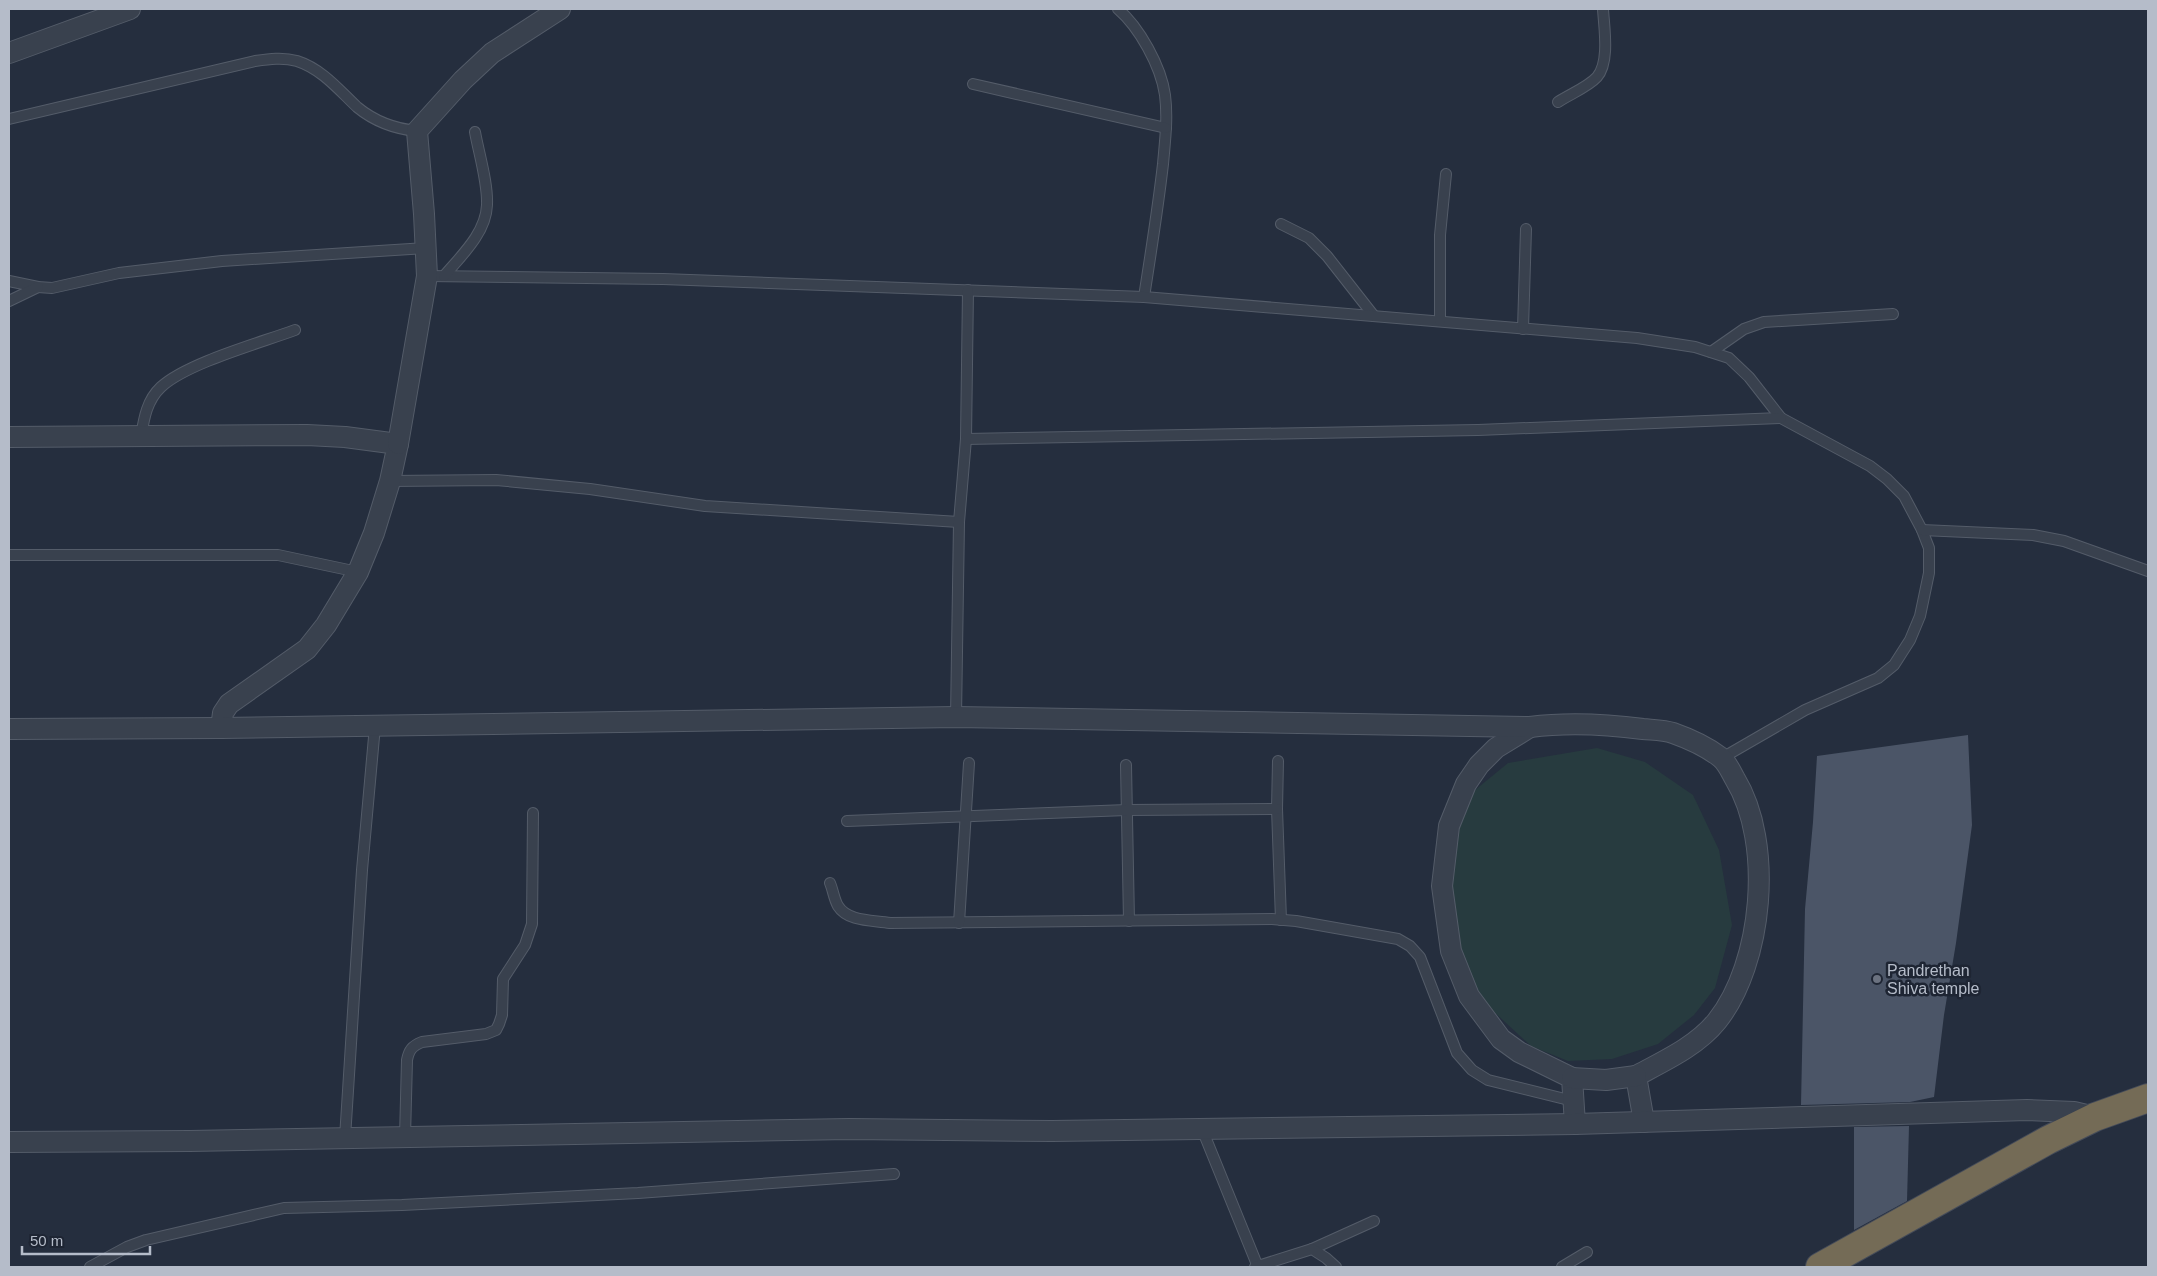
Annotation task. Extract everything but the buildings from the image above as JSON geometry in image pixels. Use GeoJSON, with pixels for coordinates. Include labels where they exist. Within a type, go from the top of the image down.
{"type":"FeatureCollection","features":[{"type":"Feature","properties":{"kind":"highway"},"geometry":{"type":"LineString","coordinates":[[1820,1267],[2048,1140],[2095,1117],[2148,1098]]}},
{"type":"Feature","properties":{"kind":"highway"},"geometry":{"type":"LineString","coordinates":[[1854,1267],[2054,1154],[2102,1131],[2148,1115]]}},
{"type":"Feature","properties":{"kind":"street"},"geometry":{"type":"LineString","coordinates":[[9,53],[130,9]]}},
{"type":"Feature","properties":{"kind":"street"},"geometry":{"type":"LineString","coordinates":[[221,728],[223,713],[229,704],[307,649],[326,625],[358,572],[374,533],[390,481],[436,276],[426,248],[417,131],[463,80],[492,53],[560,9]]}},
{"type":"Feature","properties":{"kind":"street"},"geometry":{"type":"LineString","coordinates":[[9,436],[307,434],[398,444]]}},
{"type":"Feature","properties":{"kind":"street"},"geometry":{"type":"LineString","coordinates":[[9,729],[221,728],[956,717],[1530,727],[1553,724],[1585,724],[1671,733],[1700,744],[1722,758],[1741,789],[1750,817],[1757,850],[1759,886],[1755,928],[1744,970],[1734,994],[1717,1022],[1685,1049],[1636,1076],[1606,1080],[1572,1078],[1519,1052],[1501,1039],[1469,996],[1451,950],[1442,886],[1449,826],[1466,784],[1479,765],[1496,748],[1530,727]]}},
{"type":"Feature","properties":{"kind":"street"},"geometry":{"type":"LineString","coordinates":[[1636,1076],[1644,1122]]}},
{"type":"Feature","properties":{"kind":"street"},"geometry":{"type":"LineString","coordinates":[[1572,1078],[1575,1124]]}},
{"type":"Feature","properties":{"kind":"street"},"geometry":{"type":"LineString","coordinates":[[9,1142],[345,1138],[849,1128],[1052,1131],[1575,1124],[2027,1110],[2074,1112],[2095,1117]]}},
{"type":"Feature","properties":{"kind":"lane"},"geometry":{"type":"LineString","coordinates":[[1118,9],[1129,18],[1142,38],[1157,69],[1165,94],[1166,128],[1160,189],[1144,297]]}},
{"type":"Feature","properties":{"kind":"lane"},"geometry":{"type":"LineString","coordinates":[[1558,102],[1596,79],[1602,71],[1605,51],[1603,9]]}},
{"type":"Feature","properties":{"kind":"lane"},"geometry":{"type":"LineString","coordinates":[[9,118],[255,60],[278,58],[296,61],[330,80],[359,108],[375,119],[400,129],[417,131]]}},
{"type":"Feature","properties":{"kind":"lane"},"geometry":{"type":"LineString","coordinates":[[973,84],[1166,128]]}},
{"type":"Feature","properties":{"kind":"lane"},"geometry":{"type":"LineString","coordinates":[[436,276],[469,247],[484,221],[487,205],[486,193],[475,132]]}},
{"type":"Feature","properties":{"kind":"lane"},"geometry":{"type":"LineString","coordinates":[[1440,322],[1440,235],[1446,174]]}},
{"type":"Feature","properties":{"kind":"lane"},"geometry":{"type":"LineString","coordinates":[[1281,224],[1301,233],[1315,244],[1327,256],[1374,316]]}},
{"type":"Feature","properties":{"kind":"lane"},"geometry":{"type":"LineString","coordinates":[[1523,329],[1526,229]]}},
{"type":"Feature","properties":{"kind":"lane"},"geometry":{"type":"LineString","coordinates":[[9,281],[52,288],[119,273],[222,261],[426,248]]}},
{"type":"Feature","properties":{"kind":"lane"},"geometry":{"type":"LineString","coordinates":[[436,276],[663,279],[1144,297],[1637,338],[1695,347],[1729,358],[1749,376],[1781,418],[1870,466],[1904,496],[1929,548],[1929,573],[1920,616],[1910,640],[1894,665],[1878,678],[1805,710],[1722,758]]}},
{"type":"Feature","properties":{"kind":"lane"},"geometry":{"type":"LineString","coordinates":[[9,300],[38,287]]}},
{"type":"Feature","properties":{"kind":"lane"},"geometry":{"type":"LineString","coordinates":[[956,717],[959,522],[966,439],[968,290]]}},
{"type":"Feature","properties":{"kind":"lane"},"geometry":{"type":"LineString","coordinates":[[1711,352],[1744,329],[1764,322],[1893,314]]}},
{"type":"Feature","properties":{"kind":"lane"},"geometry":{"type":"LineString","coordinates":[[141,436],[144,415],[151,399],[161,387],[176,376],[295,330]]}},
{"type":"Feature","properties":{"kind":"lane"},"geometry":{"type":"LineString","coordinates":[[966,439],[1478,430],[1781,418]]}},
{"type":"Feature","properties":{"kind":"lane"},"geometry":{"type":"LineString","coordinates":[[390,481],[496,480],[590,489],[705,506],[959,522]]}},
{"type":"Feature","properties":{"kind":"lane"},"geometry":{"type":"LineString","coordinates":[[1922,530],[2041,537],[2064,541],[2148,571]]}},
{"type":"Feature","properties":{"kind":"lane"},"geometry":{"type":"LineString","coordinates":[[9,555],[278,555],[358,572]]}},
{"type":"Feature","properties":{"kind":"lane"},"geometry":{"type":"LineString","coordinates":[[345,1138],[362,870],[375,726]]}},
{"type":"Feature","properties":{"kind":"lane"},"geometry":{"type":"LineString","coordinates":[[1278,761],[1277,809],[1281,920]]}},
{"type":"Feature","properties":{"kind":"lane"},"geometry":{"type":"LineString","coordinates":[[959,923],[969,763]]}},
{"type":"Feature","properties":{"kind":"lane"},"geometry":{"type":"LineString","coordinates":[[1126,766],[1129,921]]}},
{"type":"Feature","properties":{"kind":"lane"},"geometry":{"type":"LineString","coordinates":[[847,821],[1127,810],[1277,809]]}},
{"type":"Feature","properties":{"kind":"lane"},"geometry":{"type":"LineString","coordinates":[[404,1137],[407,1060],[413,1046],[422,1042],[486,1034],[496,1030],[499,1024],[502,1015],[503,979],[525,945],[532,924],[533,813]]}},
{"type":"Feature","properties":{"kind":"lane"},"geometry":{"type":"LineString","coordinates":[[830,883],[838,906],[845,913],[855,918],[890,923],[1281,920],[1398,939],[1410,946],[1420,957],[1457,1053],[1472,1070],[1488,1080],[1573,1101]]}},
{"type":"Feature","properties":{"kind":"lane"},"geometry":{"type":"LineString","coordinates":[[1202,1128],[1257,1267],[1312,1249],[1374,1221]]}},
{"type":"Feature","properties":{"kind":"lane"},"geometry":{"type":"LineString","coordinates":[[90,1267],[127,1247],[146,1240],[284,1208],[402,1205],[638,1193],[894,1174]]}},
{"type":"Feature","properties":{"kind":"lane"},"geometry":{"type":"LineString","coordinates":[[1312,1249],[1336,1267]]}},
{"type":"Feature","properties":{"kind":"lane"},"geometry":{"type":"LineString","coordinates":[[1562,1267],[1586,1252]]}},
{"type":"Feature","properties":{"kind":"green space"},"geometry":{"type":"Polygon","coordinates":[[[1597,748],[1645,762],[1693,795],[1719,850],[1732,925],[1715,988],[1694,1015],[1658,1044],[1612,1059],[1568,1061],[1531,1046],[1479,998],[1463,958],[1448,906],[1448,860],[1469,795],[1508,763],[1597,748]]]}},
{"type":"Feature","properties":{"kind":"place","name":"Pandrethan Shiva temple"},"geometry":{"type":"Point","coordinates":[1877,979]}}]}
